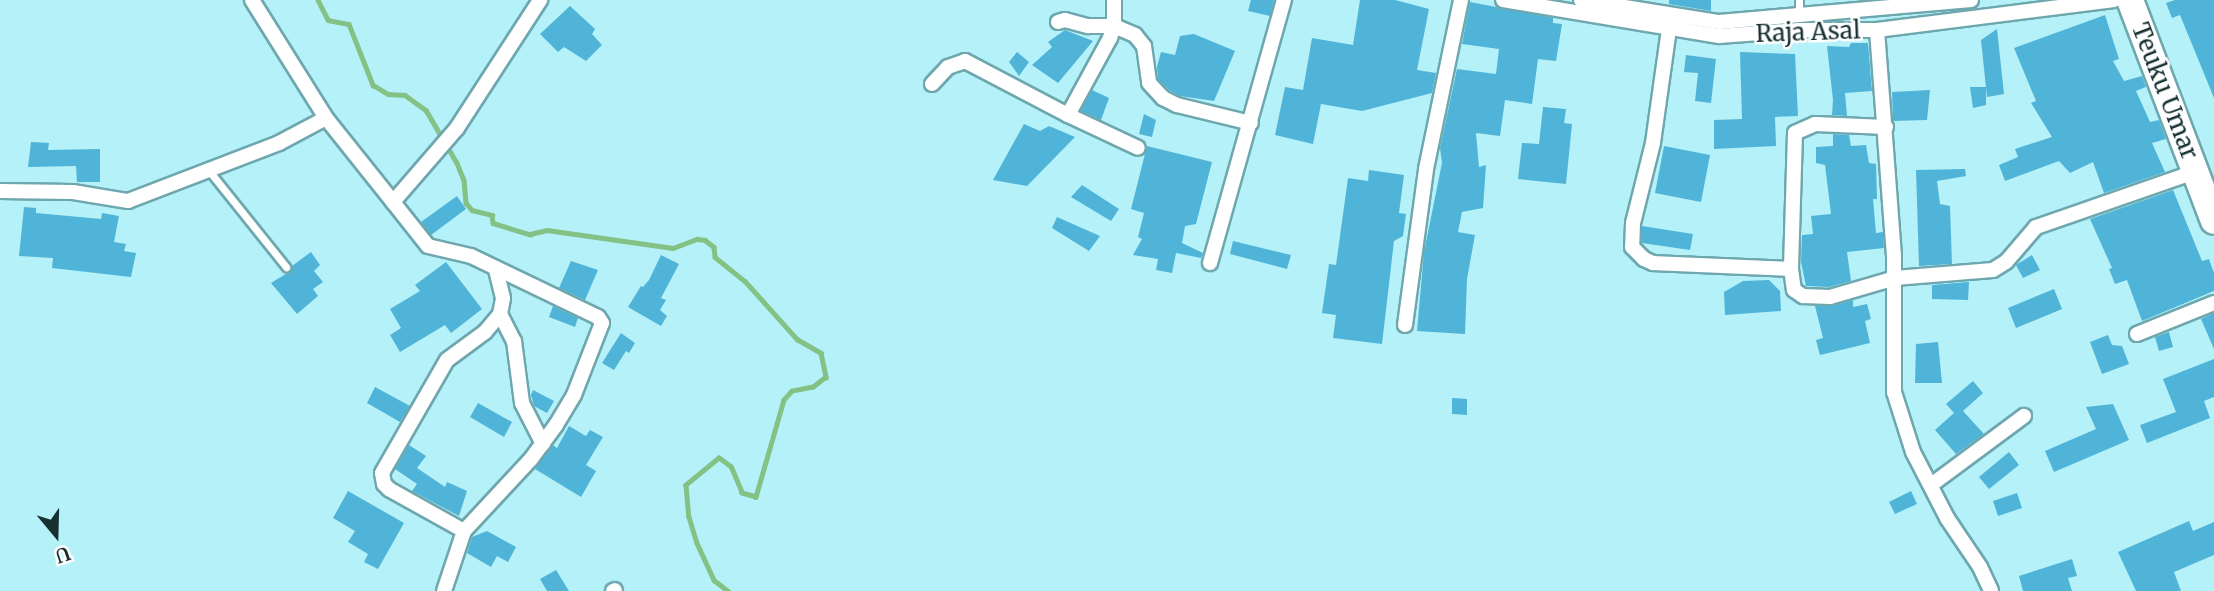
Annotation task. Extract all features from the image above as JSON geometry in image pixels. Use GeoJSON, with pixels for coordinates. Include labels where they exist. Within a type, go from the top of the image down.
{"type":"FeatureCollection","features":[{"type":"Feature","properties":{"kind":"highway","name":"Teuku Umar"},"geometry":{"type":"LineString","coordinates":[[2130,0],[2205,175]]}},
{"type":"Feature","properties":{"kind":"highway","name":"Teuku Umar"},"geometry":{"type":"LineString","coordinates":[[2146,0],[2205,175],[2214,221]]}},
{"type":"Feature","properties":{"kind":"street"},"geometry":{"type":"LineString","coordinates":[[252,0],[326,118],[428,246],[471,256],[601,320],[574,395],[543,444],[464,531],[444,591]]}},
{"type":"Feature","properties":{"kind":"street"},"geometry":{"type":"LineString","coordinates":[[393,202],[435,157],[457,128],[540,0]]}},
{"type":"Feature","properties":{"kind":"street"},"geometry":{"type":"LineString","coordinates":[[1068,115],[1114,26],[1114,0]]}},
{"type":"Feature","properties":{"kind":"street"},"geometry":{"type":"LineString","coordinates":[[1210,263],[1284,0]]}},
{"type":"Feature","properties":{"kind":"street"},"geometry":{"type":"LineString","coordinates":[[1405,325],[1426,169],[1461,0]]}},
{"type":"Feature","properties":{"kind":"street","name":"Raja Asal"},"geometry":{"type":"LineString","coordinates":[[1503,0],[1718,36],[1971,0]]}},
{"type":"Feature","properties":{"kind":"street","name":"Raja Asal"},"geometry":{"type":"LineString","coordinates":[[1581,0],[1705,21],[1800,23],[1877,30],[2114,0]]}},
{"type":"Feature","properties":{"kind":"street"},"geometry":{"type":"LineString","coordinates":[[1058,22],[1065,20],[1088,26],[1114,26],[1141,41],[1149,83],[1163,98],[1177,105],[1251,123]]}},
{"type":"Feature","properties":{"kind":"street"},"geometry":{"type":"LineString","coordinates":[[1669,29],[1653,143],[1633,223],[1632,247],[1644,259],[1653,263],[1791,269]]}},
{"type":"Feature","properties":{"kind":"street"},"geometry":{"type":"LineString","coordinates":[[1877,30],[1895,278],[1894,392],[1904,430],[1947,518],[1980,567],[1991,591]]}},
{"type":"Feature","properties":{"kind":"street"},"geometry":{"type":"LineString","coordinates":[[932,84],[948,67],[965,61],[1138,148]]}},
{"type":"Feature","properties":{"kind":"street"},"geometry":{"type":"LineString","coordinates":[[0,191],[74,192],[128,201],[211,172],[279,144],[326,118]]}},
{"type":"Feature","properties":{"kind":"street"},"geometry":{"type":"LineString","coordinates":[[1885,127],[1815,124],[1795,133],[1791,269],[1794,290],[1802,296],[1830,296],[1895,278],[2000,267],[2036,228],[2205,175]]}},
{"type":"Feature","properties":{"kind":"street"},"geometry":{"type":"LineString","coordinates":[[464,531],[389,489],[384,484],[382,473],[447,360],[485,332],[500,314],[503,298],[496,270]]}},
{"type":"Feature","properties":{"kind":"street"},"geometry":{"type":"LineString","coordinates":[[2137,334],[2214,303]]}},
{"type":"Feature","properties":{"kind":"street"},"geometry":{"type":"LineString","coordinates":[[500,314],[514,341],[522,403],[543,444]]}},
{"type":"Feature","properties":{"kind":"street"},"geometry":{"type":"LineString","coordinates":[[1931,485],[2024,416]]}},
{"type":"Feature","properties":{"kind":"lane"},"geometry":{"type":"LineString","coordinates":[[1799,0],[1800,23]]}},
{"type":"Feature","properties":{"kind":"lane"},"geometry":{"type":"LineString","coordinates":[[211,172],[286,267]]}},
{"type":"Feature","properties":{"kind":"building"},"geometry":{"type":"Polygon","coordinates":[[[1251,0],[1274,0],[1270,16],[1248,11],[1251,0]]]}},
{"type":"Feature","properties":{"kind":"building"},"geometry":{"type":"Polygon","coordinates":[[[1360,0],[1395,0],[1429,9],[1417,70],[1436,73],[1432,93],[1362,111],[1321,104],[1313,144],[1275,135],[1285,87],[1303,90],[1312,38],[1353,45],[1360,0]]]}},
{"type":"Feature","properties":{"kind":"building"},"geometry":{"type":"Polygon","coordinates":[[[1669,0],[1711,0],[1711,11],[1669,4],[1669,0]]]}},
{"type":"Feature","properties":{"kind":"building"},"geometry":{"type":"Polygon","coordinates":[[[2175,0],[2214,0],[2214,98],[2180,15],[2172,18],[2166,3],[2175,0]]]}},
{"type":"Feature","properties":{"kind":"building"},"geometry":{"type":"Polygon","coordinates":[[[1470,2],[1553,18],[1553,23],[1562,24],[1556,61],[1538,59],[1532,104],[1505,100],[1500,136],[1476,133],[1479,167],[1486,165],[1483,208],[1462,212],[1458,232],[1475,235],[1467,279],[1465,334],[1417,331],[1424,252],[1442,163],[1440,148],[1457,69],[1496,74],[1499,49],[1462,44],[1470,2]]]}},
{"type":"Feature","properties":{"kind":"building"},"geometry":{"type":"Polygon","coordinates":[[[570,6],[595,29],[592,34],[602,45],[586,61],[564,47],[558,52],[540,34],[570,6]]]}},
{"type":"Feature","properties":{"kind":"building"},"geometry":{"type":"Polygon","coordinates":[[[2105,15],[2119,59],[2113,61],[2124,81],[2142,76],[2146,87],[2136,91],[2150,122],[2159,120],[2166,139],[2152,143],[2165,172],[2104,193],[2093,162],[2070,173],[2059,161],[2005,181],[1999,165],[2018,157],[2015,149],[2052,137],[2031,103],[2036,101],[2014,48],[2105,15]]]}},
{"type":"Feature","properties":{"kind":"building"},"geometry":{"type":"Polygon","coordinates":[[[1997,29],[2004,94],[1987,97],[1981,40],[1997,29]]]}},
{"type":"Feature","properties":{"kind":"building"},"geometry":{"type":"Polygon","coordinates":[[[1065,30],[1093,41],[1058,83],[1032,65],[1052,47],[1048,42],[1065,30]]]}},
{"type":"Feature","properties":{"kind":"building"},"geometry":{"type":"Polygon","coordinates":[[[1194,34],[1235,51],[1214,101],[1180,96],[1158,79],[1157,67],[1161,52],[1175,55],[1180,36],[1194,34]]]}},
{"type":"Feature","properties":{"kind":"building"},"geometry":{"type":"Polygon","coordinates":[[[1851,43],[1868,43],[1872,91],[1845,93],[1847,116],[1832,115],[1827,46],[1849,47],[1851,43]]]}},
{"type":"Feature","properties":{"kind":"building"},"geometry":{"type":"Polygon","coordinates":[[[1017,52],[1029,62],[1019,76],[1009,62],[1017,52]]]}},
{"type":"Feature","properties":{"kind":"building"},"geometry":{"type":"Polygon","coordinates":[[[1740,52],[1795,54],[1798,116],[1775,117],[1776,146],[1714,149],[1714,120],[1742,119],[1740,52]]]}},
{"type":"Feature","properties":{"kind":"building"},"geometry":{"type":"Polygon","coordinates":[[[1686,55],[1716,59],[1711,103],[1695,101],[1698,73],[1684,72],[1686,55]]]}},
{"type":"Feature","properties":{"kind":"building"},"geometry":{"type":"Polygon","coordinates":[[[1970,87],[1986,87],[1986,105],[1973,108],[1970,87]]]}},
{"type":"Feature","properties":{"kind":"building"},"geometry":{"type":"Polygon","coordinates":[[[1092,90],[1109,98],[1101,120],[1081,111],[1092,90]]]}},
{"type":"Feature","properties":{"kind":"building"},"geometry":{"type":"Polygon","coordinates":[[[1930,90],[1927,120],[1893,121],[1892,92],[1930,90]]]}},
{"type":"Feature","properties":{"kind":"building"},"geometry":{"type":"Polygon","coordinates":[[[1543,107],[1566,109],[1564,123],[1572,124],[1566,184],[1518,179],[1522,143],[1539,144],[1543,107]]]}},
{"type":"Feature","properties":{"kind":"building"},"geometry":{"type":"Polygon","coordinates":[[[1144,114],[1156,120],[1152,137],[1139,134],[1144,114]]]}},
{"type":"Feature","properties":{"kind":"building"},"geometry":{"type":"Polygon","coordinates":[[[1024,124],[1040,131],[1049,126],[1075,137],[1027,186],[993,180],[1024,124]]]}},
{"type":"Feature","properties":{"kind":"building"},"geometry":{"type":"Polygon","coordinates":[[[1833,134],[1849,135],[1851,146],[1866,145],[1869,163],[1876,164],[1877,199],[1873,199],[1876,233],[1883,232],[1884,248],[1847,252],[1851,281],[1829,287],[1806,286],[1801,262],[1802,235],[1813,234],[1811,216],[1831,214],[1825,165],[1816,163],[1816,147],[1833,146],[1833,134]]]}},
{"type":"Feature","properties":{"kind":"building"},"geometry":{"type":"Polygon","coordinates":[[[31,142],[49,143],[48,150],[100,149],[100,182],[77,182],[76,166],[28,167],[31,142]]]}},
{"type":"Feature","properties":{"kind":"building"},"geometry":{"type":"Polygon","coordinates":[[[1147,146],[1212,162],[1196,224],[1185,226],[1182,243],[1203,253],[1201,258],[1176,253],[1172,273],[1156,270],[1158,259],[1133,255],[1142,239],[1138,237],[1144,213],[1131,209],[1147,146]]]}},
{"type":"Feature","properties":{"kind":"building"},"geometry":{"type":"Polygon","coordinates":[[[1664,146],[1710,155],[1701,202],[1655,193],[1664,146]]]}},
{"type":"Feature","properties":{"kind":"building"},"geometry":{"type":"Polygon","coordinates":[[[1965,169],[1966,176],[1937,181],[1940,204],[1950,206],[1952,264],[1919,266],[1916,170],[1965,169]]]}},
{"type":"Feature","properties":{"kind":"building"},"geometry":{"type":"Polygon","coordinates":[[[1369,170],[1404,175],[1399,213],[1406,214],[1403,236],[1394,241],[1382,344],[1333,338],[1336,315],[1322,313],[1329,264],[1336,265],[1348,178],[1368,181],[1369,170]]]}},
{"type":"Feature","properties":{"kind":"building"},"geometry":{"type":"Polygon","coordinates":[[[1082,185],[1119,209],[1111,221],[1071,197],[1082,185]]]}},
{"type":"Feature","properties":{"kind":"building"},"geometry":{"type":"Polygon","coordinates":[[[2173,190],[2202,261],[2209,259],[2214,273],[2214,291],[2142,321],[2127,280],[2115,284],[2109,269],[2112,268],[2090,219],[2173,190]]]}},
{"type":"Feature","properties":{"kind":"building"},"geometry":{"type":"Polygon","coordinates":[[[457,196],[466,209],[431,235],[421,222],[457,196]]]}},
{"type":"Feature","properties":{"kind":"building"},"geometry":{"type":"Polygon","coordinates":[[[24,207],[36,208],[36,213],[101,219],[102,213],[119,216],[114,242],[126,244],[124,251],[136,253],[131,277],[52,268],[53,258],[19,256],[24,207]]]}},
{"type":"Feature","properties":{"kind":"building"},"geometry":{"type":"Polygon","coordinates":[[[1057,217],[1100,236],[1089,251],[1052,228],[1057,217]]]}},
{"type":"Feature","properties":{"kind":"building"},"geometry":{"type":"Polygon","coordinates":[[[1642,226],[1693,234],[1690,250],[1642,243],[1642,226]]]}},
{"type":"Feature","properties":{"kind":"building"},"geometry":{"type":"Polygon","coordinates":[[[1233,241],[1291,255],[1287,269],[1230,254],[1233,241]]]}},
{"type":"Feature","properties":{"kind":"building"},"geometry":{"type":"Polygon","coordinates":[[[311,252],[320,265],[314,271],[323,282],[313,289],[318,296],[297,314],[271,283],[289,272],[292,266],[311,252]]]}},
{"type":"Feature","properties":{"kind":"building"},"geometry":{"type":"Polygon","coordinates":[[[661,255],[679,264],[661,298],[666,300],[660,310],[667,316],[661,326],[628,307],[641,286],[649,280],[661,255]]]}},
{"type":"Feature","properties":{"kind":"building"},"geometry":{"type":"Polygon","coordinates":[[[2032,255],[2040,270],[2023,278],[2016,265],[2032,255]]]}},
{"type":"Feature","properties":{"kind":"building"},"geometry":{"type":"Polygon","coordinates":[[[571,261],[598,270],[585,300],[559,288],[571,261]]]}},
{"type":"Feature","properties":{"kind":"building"},"geometry":{"type":"Polygon","coordinates":[[[446,262],[482,309],[451,333],[445,325],[400,352],[390,335],[401,328],[390,309],[420,291],[415,285],[446,262]]]}},
{"type":"Feature","properties":{"kind":"building"},"geometry":{"type":"Polygon","coordinates":[[[1769,280],[1780,291],[1781,311],[1725,315],[1724,292],[1743,281],[1769,280]]]}},
{"type":"Feature","properties":{"kind":"building"},"geometry":{"type":"Polygon","coordinates":[[[1969,282],[1968,300],[1932,299],[1932,285],[1969,282]]]}},
{"type":"Feature","properties":{"kind":"building"},"geometry":{"type":"Polygon","coordinates":[[[2054,289],[2062,309],[2016,328],[2008,308],[2054,289]]]}},
{"type":"Feature","properties":{"kind":"building"},"geometry":{"type":"Polygon","coordinates":[[[1853,300],[1853,307],[1867,304],[1871,319],[1865,321],[1870,343],[1820,355],[1816,340],[1823,338],[1815,306],[1832,306],[1853,300]]]}},
{"type":"Feature","properties":{"kind":"building"},"geometry":{"type":"Polygon","coordinates":[[[553,306],[578,318],[575,327],[549,317],[553,306]]]}},
{"type":"Feature","properties":{"kind":"building"},"geometry":{"type":"Polygon","coordinates":[[[2214,313],[2214,349],[2201,319],[2214,313]]]}},
{"type":"Feature","properties":{"kind":"building"},"geometry":{"type":"Polygon","coordinates":[[[2169,332],[2173,347],[2159,351],[2155,337],[2169,332]]]}},
{"type":"Feature","properties":{"kind":"building"},"geometry":{"type":"Polygon","coordinates":[[[621,333],[635,343],[629,353],[626,351],[614,370],[602,363],[621,333]]]}},
{"type":"Feature","properties":{"kind":"building"},"geometry":{"type":"Polygon","coordinates":[[[2108,335],[2112,345],[2122,346],[2129,364],[2102,374],[2090,342],[2108,335]]]}},
{"type":"Feature","properties":{"kind":"building"},"geometry":{"type":"Polygon","coordinates":[[[1938,342],[1942,383],[1915,383],[1916,344],[1938,342]]]}},
{"type":"Feature","properties":{"kind":"building"},"geometry":{"type":"Polygon","coordinates":[[[2214,359],[2214,397],[2204,401],[2210,418],[2147,443],[2140,425],[2176,412],[2163,379],[2214,359]]]}},
{"type":"Feature","properties":{"kind":"building"},"geometry":{"type":"Polygon","coordinates":[[[1973,381],[1983,393],[1963,411],[1984,434],[1956,454],[1935,430],[1954,413],[1946,404],[1973,381]]]}},
{"type":"Feature","properties":{"kind":"building"},"geometry":{"type":"Polygon","coordinates":[[[375,387],[410,406],[400,422],[367,403],[375,387]]]}},
{"type":"Feature","properties":{"kind":"building"},"geometry":{"type":"Polygon","coordinates":[[[533,390],[554,401],[547,413],[534,406],[531,395],[533,390]]]}},
{"type":"Feature","properties":{"kind":"building"},"geometry":{"type":"Polygon","coordinates":[[[1452,398],[1467,399],[1467,415],[1452,414],[1452,398]]]}},
{"type":"Feature","properties":{"kind":"building"},"geometry":{"type":"Polygon","coordinates":[[[478,403],[512,422],[504,437],[470,417],[478,403]]]}},
{"type":"Feature","properties":{"kind":"building"},"geometry":{"type":"Polygon","coordinates":[[[2113,404],[2129,440],[2054,472],[2045,451],[2096,429],[2086,407],[2113,404]]]}},
{"type":"Feature","properties":{"kind":"building"},"geometry":{"type":"Polygon","coordinates":[[[569,426],[586,436],[590,430],[603,437],[586,465],[596,471],[581,497],[535,469],[553,445],[557,448],[569,426]]]}},
{"type":"Feature","properties":{"kind":"building"},"geometry":{"type":"Polygon","coordinates":[[[409,445],[426,456],[417,468],[445,487],[447,482],[467,491],[459,516],[412,491],[417,484],[395,469],[409,445]]]}},
{"type":"Feature","properties":{"kind":"building"},"geometry":{"type":"Polygon","coordinates":[[[2009,452],[2019,465],[1989,489],[1979,477],[2009,452]]]}},
{"type":"Feature","properties":{"kind":"building"},"geometry":{"type":"Polygon","coordinates":[[[348,491],[404,523],[378,569],[364,562],[368,554],[348,542],[355,531],[333,518],[348,491]]]}},
{"type":"Feature","properties":{"kind":"building"},"geometry":{"type":"Polygon","coordinates":[[[1911,491],[1917,504],[1895,514],[1889,502],[1911,491]]]}},
{"type":"Feature","properties":{"kind":"building"},"geometry":{"type":"Polygon","coordinates":[[[2017,493],[2022,508],[1998,516],[1993,501],[2017,493]]]}},
{"type":"Feature","properties":{"kind":"building"},"geometry":{"type":"Polygon","coordinates":[[[2189,521],[2193,531],[2214,522],[2214,555],[2174,572],[2181,591],[2136,591],[2118,552],[2189,521]]]}},
{"type":"Feature","properties":{"kind":"building"},"geometry":{"type":"Polygon","coordinates":[[[487,531],[516,547],[508,562],[497,556],[491,567],[467,553],[472,537],[487,531]]]}},
{"type":"Feature","properties":{"kind":"building"},"geometry":{"type":"Polygon","coordinates":[[[2072,559],[2077,576],[2068,578],[2072,591],[2023,591],[2019,576],[2072,559]]]}},
{"type":"Feature","properties":{"kind":"building"},"geometry":{"type":"Polygon","coordinates":[[[556,570],[569,591],[547,591],[540,579],[556,570]]]}},
{"type":"Feature","properties":{"kind":"waterway"},"geometry":{"type":"LineString","coordinates":[[318,0],[328,20],[349,24],[373,85],[388,94],[405,95],[426,110],[457,163],[464,180],[466,203],[472,210],[492,215],[493,223],[530,234],[547,230],[673,248],[697,239],[705,240],[714,247],[715,257],[745,281],[797,339],[821,353],[826,377],[813,387],[792,391],[784,400],[756,497],[742,493],[731,467],[719,458],[686,485],[689,517],[697,543],[714,580],[728,591]]}}]}
